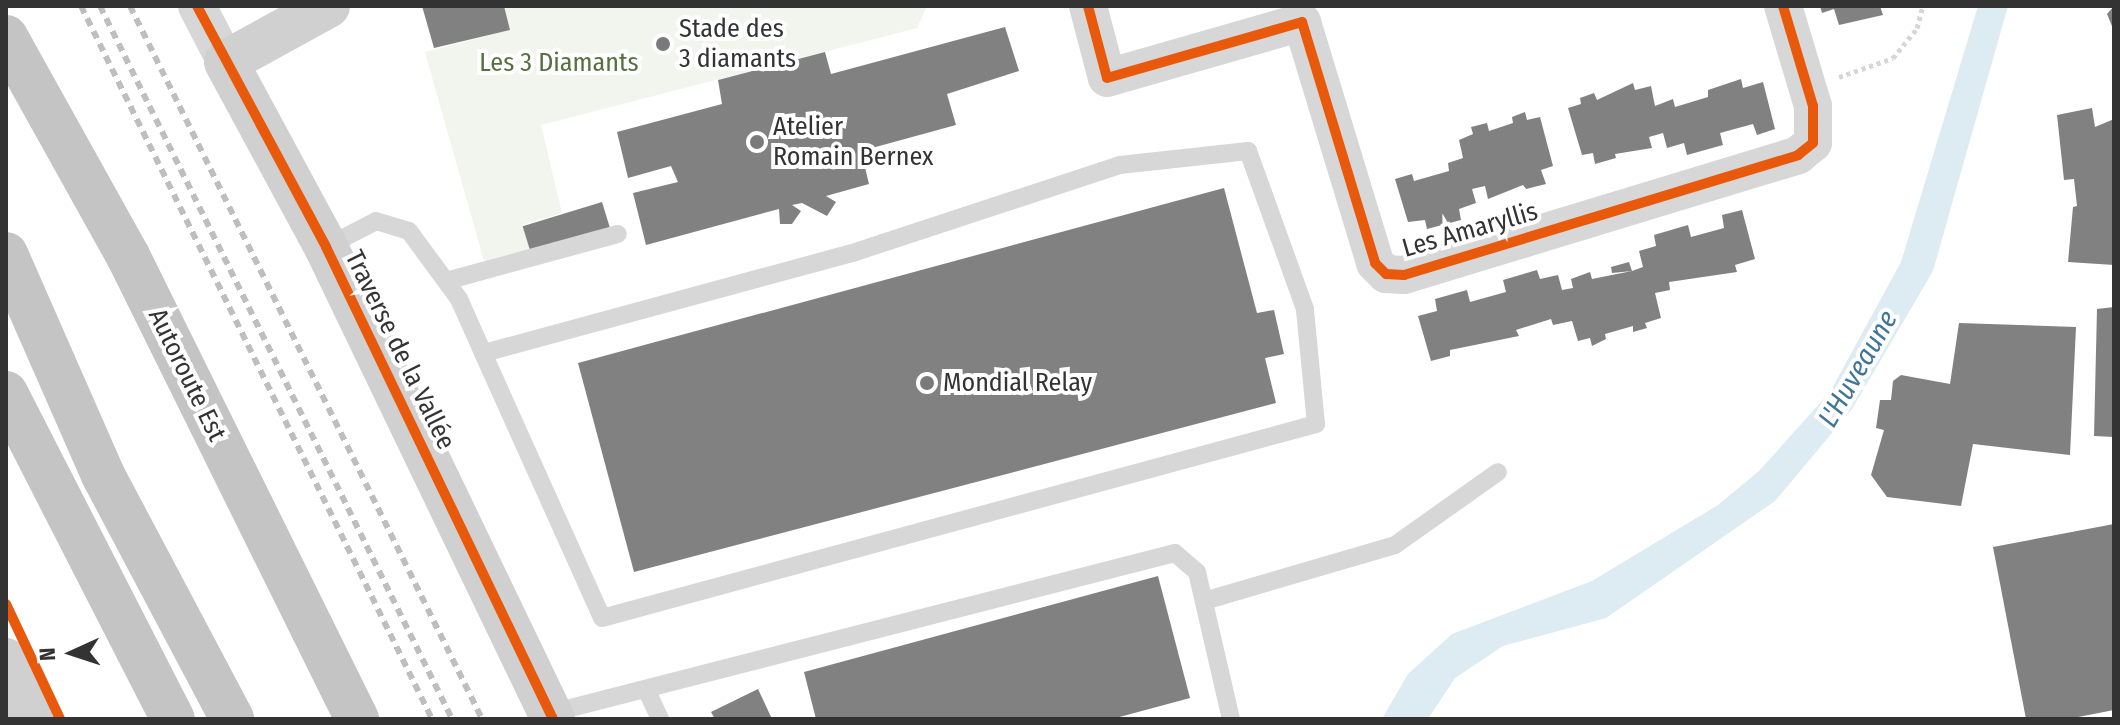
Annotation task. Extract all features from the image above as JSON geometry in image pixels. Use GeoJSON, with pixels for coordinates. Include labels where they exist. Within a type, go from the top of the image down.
{"type":"FeatureCollection","features":[{"type":"Feature","properties":{"kind":"highway","name":"Autoroute Est"},"geometry":{"type":"LineString","coordinates":[[6,37],[128,256],[357,719]]}},
{"type":"Feature","properties":{"kind":"highway"},"geometry":{"type":"LineString","coordinates":[[6,254],[103,475],[232,719]]}},
{"type":"Feature","properties":{"kind":"highway"},"geometry":{"type":"LineString","coordinates":[[6,393],[173,719]]}},
{"type":"Feature","properties":{"kind":"highway"},"geometry":{"type":"LineString","coordinates":[[6,455],[151,719]]}},
{"type":"Feature","properties":{"kind":"street","name":"Traverse de la Vallée"},"geometry":{"type":"LineString","coordinates":[[197,6],[326,247],[552,716]]}},
{"type":"Feature","properties":{"kind":"street"},"geometry":{"type":"LineString","coordinates":[[226,62],[328,6]]}},
{"type":"Feature","properties":{"kind":"street","name":"Les Amaryllis"},"geometry":{"type":"LineString","coordinates":[[1088,6],[1107,78],[1302,22],[1375,263],[1386,274],[1404,275],[1798,155],[1813,143],[1808,87],[1783,6]]}},
{"type":"Feature","properties":{"kind":"street"},"geometry":{"type":"LineString","coordinates":[[6,660],[33,719]]}},
{"type":"Feature","properties":{"kind":"lane"},"geometry":{"type":"LineString","coordinates":[[326,247],[376,221],[409,231],[446,281],[483,353],[602,618],[1316,424],[1305,309],[1248,151],[1120,165],[852,253],[483,353]]}},
{"type":"Feature","properties":{"kind":"lane"},"geometry":{"type":"LineString","coordinates":[[446,281],[618,234]]}},
{"type":"Feature","properties":{"kind":"lane"},"geometry":{"type":"LineString","coordinates":[[1204,601],[1395,545],[1498,472]]}},
{"type":"Feature","properties":{"kind":"lane"},"geometry":{"type":"LineString","coordinates":[[552,716],[1175,553],[1197,572],[1231,719]]}},
{"type":"Feature","properties":{"kind":"lane"},"geometry":{"type":"LineString","coordinates":[[646,689],[660,719]]}},
{"type":"Feature","properties":{"kind":"path"},"geometry":{"type":"LineString","coordinates":[[1808,87],[1893,58],[1917,28],[1923,6]]}},
{"type":"Feature","properties":{"kind":"green space","name":"Les 3 Diamants"},"geometry":{"type":"Polygon","coordinates":[[[504,6],[927,6],[917,28],[541,125],[562,213],[522,225],[530,249],[484,261],[425,52],[510,30],[504,6]]]}},
{"type":"Feature","properties":{"kind":"water","name":"L'Huveaune"},"geometry":{"type":"Polygon","coordinates":[[[1978,6],[2008,6],[1933,271],[1852,409],[1775,501],[1606,618],[1503,646],[1455,678],[1428,719],[1382,719],[1408,674],[1452,634],[1592,581],[1718,505],[1759,471],[1830,392],[1901,262],[1978,6]]]}},
{"type":"Feature","properties":{"kind":"building"},"geometry":{"type":"Polygon","coordinates":[[[422,6],[504,6],[510,30],[434,48],[422,6]]]}},
{"type":"Feature","properties":{"kind":"building"},"geometry":{"type":"Polygon","coordinates":[[[1820,6],[1880,6],[1883,15],[1839,25],[1834,9],[1822,13],[1820,6]]]}},
{"type":"Feature","properties":{"kind":"building"},"geometry":{"type":"Polygon","coordinates":[[[2114,6],[2114,31],[2107,14],[2114,6]]]}},
{"type":"Feature","properties":{"kind":"building","name":"Atelier Romain Bernex"},"geometry":{"type":"Polygon","coordinates":[[[1005,27],[1019,71],[947,94],[956,125],[861,151],[869,184],[826,196],[836,202],[827,216],[802,203],[792,205],[801,211],[792,224],[780,224],[779,209],[646,245],[633,193],[678,182],[671,166],[628,178],[617,132],[722,104],[718,80],[825,52],[831,74],[1005,27]]]}},
{"type":"Feature","properties":{"kind":"building"},"geometry":{"type":"Polygon","coordinates":[[[1741,79],[1743,88],[1763,82],[1775,129],[1757,135],[1753,124],[1720,133],[1723,145],[1687,155],[1684,143],[1667,148],[1663,133],[1649,137],[1652,148],[1615,154],[1616,158],[1595,164],[1593,153],[1582,155],[1568,108],[1581,104],[1580,98],[1594,93],[1597,100],[1633,83],[1635,90],[1651,86],[1655,106],[1673,99],[1675,107],[1708,97],[1708,90],[1741,79]]]}},
{"type":"Feature","properties":{"kind":"building"},"geometry":{"type":"Polygon","coordinates":[[[2092,108],[2095,127],[2114,119],[2114,265],[2068,262],[2073,207],[2077,206],[2074,179],[2064,180],[2057,115],[2092,108]]]}},
{"type":"Feature","properties":{"kind":"building"},"geometry":{"type":"Polygon","coordinates":[[[1525,112],[1527,120],[1540,117],[1553,166],[1541,170],[1546,184],[1526,189],[1523,185],[1488,199],[1485,186],[1472,189],[1476,203],[1459,209],[1461,220],[1427,229],[1425,220],[1408,222],[1395,179],[1412,174],[1414,181],[1449,171],[1448,163],[1463,158],[1459,140],[1473,134],[1471,127],[1487,123],[1489,131],[1513,123],[1512,117],[1525,112]]]}},
{"type":"Feature","properties":{"kind":"building","name":"Mondial Relay"},"geometry":{"type":"Polygon","coordinates":[[[1224,188],[1257,313],[1274,310],[1284,354],[1265,358],[1276,403],[634,572],[578,363],[1224,188]]]}},
{"type":"Feature","properties":{"kind":"building"},"geometry":{"type":"Polygon","coordinates":[[[602,202],[610,228],[531,252],[523,226],[602,202]]]}},
{"type":"Feature","properties":{"kind":"building"},"geometry":{"type":"Polygon","coordinates":[[[1742,210],[1755,259],[1735,265],[1737,272],[1669,282],[1670,290],[1655,293],[1661,318],[1645,323],[1647,328],[1633,332],[1633,326],[1605,334],[1606,339],[1592,346],[1590,338],[1578,341],[1572,321],[1553,325],[1551,319],[1516,330],[1519,336],[1450,350],[1450,356],[1431,361],[1418,316],[1437,311],[1435,299],[1467,290],[1470,302],[1506,292],[1503,280],[1537,270],[1540,279],[1558,275],[1562,290],[1573,288],[1571,279],[1590,272],[1592,279],[1643,267],[1639,251],[1656,246],[1654,235],[1688,225],[1691,237],[1724,228],[1722,215],[1742,210]]]}},
{"type":"Feature","properties":{"kind":"building"},"geometry":{"type":"Polygon","coordinates":[[[1629,262],[1632,271],[1612,273],[1611,267],[1629,262]]]}},
{"type":"Feature","properties":{"kind":"building"},"geometry":{"type":"Polygon","coordinates":[[[2114,307],[2114,437],[2094,436],[2097,309],[2114,307]]]}},
{"type":"Feature","properties":{"kind":"building"},"geometry":{"type":"Polygon","coordinates":[[[1959,323],[2076,327],[2070,455],[1973,444],[1961,506],[1887,497],[1871,475],[1884,430],[1876,428],[1880,400],[1891,400],[1893,381],[1901,375],[1950,384],[1959,323]]]}},
{"type":"Feature","properties":{"kind":"building"},"geometry":{"type":"Polygon","coordinates":[[[2114,524],[2114,710],[2068,719],[2026,719],[1993,547],[2114,524]]]}},
{"type":"Feature","properties":{"kind":"building"},"geometry":{"type":"Polygon","coordinates":[[[1158,576],[1190,698],[1112,719],[816,719],[804,672],[1158,576]]]}},
{"type":"Feature","properties":{"kind":"building"},"geometry":{"type":"Polygon","coordinates":[[[758,689],[772,719],[715,719],[711,712],[758,689]]]}},
{"type":"Feature","properties":{"kind":"railway"},"geometry":{"type":"LineString","coordinates":[[81,6],[432,719]]}},
{"type":"Feature","properties":{"kind":"railway"},"geometry":{"type":"LineString","coordinates":[[100,6],[452,719]]}},
{"type":"Feature","properties":{"kind":"railway"},"geometry":{"type":"LineString","coordinates":[[130,6],[482,719]]}},
{"type":"Feature","properties":{"kind":"cycle path"},"geometry":{"type":"LineString","coordinates":[[197,6],[326,247],[553,719]]}},
{"type":"Feature","properties":{"kind":"cycle path"},"geometry":{"type":"LineString","coordinates":[[1088,6],[1107,78],[1302,22],[1375,263],[1386,274],[1404,275],[1798,155],[1813,143],[1813,106],[1783,6]]}},
{"type":"Feature","properties":{"kind":"cycle path"},"geometry":{"type":"LineString","coordinates":[[6,604],[60,719]]}},
{"type":"Feature","properties":{"kind":"place","name":"Stade des 3 diamants"},"geometry":{"type":"Point","coordinates":[663,44]}},
{"type":"Feature","properties":{"kind":"place","name":"Atelier Romain Bernex"},"geometry":{"type":"Point","coordinates":[757,142]}},
{"type":"Feature","properties":{"kind":"place","name":"Mondial Relay"},"geometry":{"type":"Point","coordinates":[927,383]}}]}
